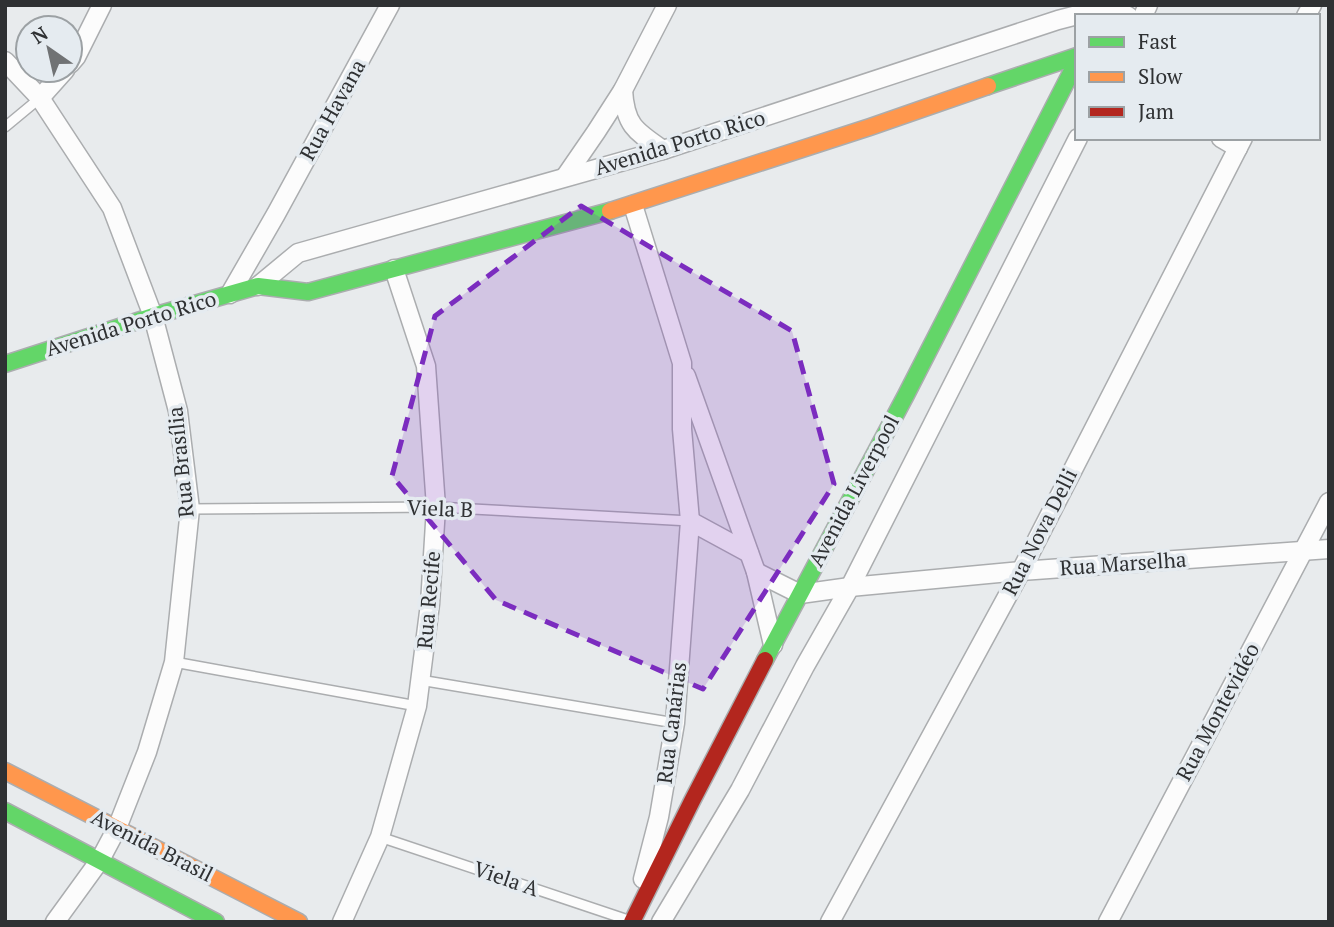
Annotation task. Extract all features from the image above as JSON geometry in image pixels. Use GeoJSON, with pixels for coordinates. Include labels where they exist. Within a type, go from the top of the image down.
{"type":"FeatureCollection","features":[{"type":"Feature","properties":{"kind":"street"},"geometry":{"type":"LineString","coordinates":[[84,41],[102,5]]}},
{"type":"Feature","properties":{"kind":"street","name":"Rua Havana"},"geometry":{"type":"LineString","coordinates":[[230,294],[390,5]]}},
{"type":"Feature","properties":{"kind":"street"},"geometry":{"type":"LineString","coordinates":[[565,177],[623,90],[667,5]]}},
{"type":"Feature","properties":{"kind":"street"},"geometry":{"type":"LineString","coordinates":[[1106,8],[1122,14]]}},
{"type":"Feature","properties":{"kind":"street","name":"Avenida Porto Rico"},"geometry":{"type":"LineString","coordinates":[[258,286],[298,253],[663,150],[1055,13],[1106,8]]}},
{"type":"Feature","properties":{"kind":"street","name":"Avenida Porto Rico"},"geometry":{"type":"LineString","coordinates":[[5,364],[153,316],[258,286],[308,292],[633,205],[1075,59]]}},
{"type":"Feature","properties":{"kind":"street","name":"Rua Brasília"},"geometry":{"type":"LineString","coordinates":[[5,61],[40,98],[112,208],[153,316],[178,411],[190,509],[174,662],[147,752],[117,828],[100,860],[55,922]]}},
{"type":"Feature","properties":{"kind":"street","name":"Avenida Liverpool"},"geometry":{"type":"LineString","coordinates":[[632,922],[665,852],[882,440],[1075,62]]}},
{"type":"Feature","properties":{"kind":"street"},"geometry":{"type":"LineString","coordinates":[[40,98],[52,84]]}},
{"type":"Feature","properties":{"kind":"street"},"geometry":{"type":"LineString","coordinates":[[623,90],[628,121],[641,135],[663,150]]}},
{"type":"Feature","properties":{"kind":"street","name":"Avenida Liverpool"},"geometry":{"type":"LineString","coordinates":[[661,922],[740,790],[850,587],[1078,140]]}},
{"type":"Feature","properties":{"kind":"street","name":"Rua Nova Delli"},"geometry":{"type":"LineString","coordinates":[[831,922],[1021,571],[1240,143]]}},
{"type":"Feature","properties":{"kind":"street","name":"Rua Canárias"},"geometry":{"type":"LineString","coordinates":[[633,205],[682,363],[756,572],[773,645]]}},
{"type":"Feature","properties":{"kind":"street","name":"Rua Havana"},"geometry":{"type":"LineString","coordinates":[[276,214],[271,241],[274,253],[284,256],[298,253]]}},
{"type":"Feature","properties":{"kind":"street","name":"Rua Recife"},"geometry":{"type":"LineString","coordinates":[[342,922],[380,836],[417,706],[430,604],[436,508],[426,366],[394,269]]}},
{"type":"Feature","properties":{"kind":"street","name":"Rua Canárias"},"geometry":{"type":"LineString","coordinates":[[632,922],[659,817],[675,723],[690,521],[682,429],[682,363]]}},
{"type":"Feature","properties":{"kind":"street","name":"Rua Montevidéo"},"geometry":{"type":"LineString","coordinates":[[1108,922],[1329,502]]}},
{"type":"Feature","properties":{"kind":"street"},"geometry":{"type":"LineString","coordinates":[[690,521],[749,552]]}},
{"type":"Feature","properties":{"kind":"street","name":"Rua Marselha"},"geometry":{"type":"LineString","coordinates":[[800,594],[1021,571],[1329,549]]}},
{"type":"Feature","properties":{"kind":"street"},"geometry":{"type":"LineString","coordinates":[[756,572],[800,594]]}},
{"type":"Feature","properties":{"kind":"street","name":"Avenida Brasil"},"geometry":{"type":"LineString","coordinates":[[5,771],[299,922]]}},
{"type":"Feature","properties":{"kind":"street","name":"Avenida Brasil"},"geometry":{"type":"LineString","coordinates":[[5,811],[216,922]]}},
{"type":"Feature","properties":{"kind":"lane"},"geometry":{"type":"LineString","coordinates":[[5,127],[40,98]]}},
{"type":"Feature","properties":{"kind":"lane","name":"Viela B"},"geometry":{"type":"LineString","coordinates":[[190,509],[436,508],[690,521]]}},
{"type":"Feature","properties":{"kind":"lane"},"geometry":{"type":"LineString","coordinates":[[174,662],[417,706]]}},
{"type":"Feature","properties":{"kind":"lane"},"geometry":{"type":"LineString","coordinates":[[421,680],[675,723]]}},
{"type":"Feature","properties":{"kind":"lane","name":"Viela A"},"geometry":{"type":"LineString","coordinates":[[380,836],[632,922]]}},
{"type":"Feature","properties":{"kind":"highlighted area"},"geometry":{"type":"Polygon","coordinates":[[[581,206],[792,331],[834,484],[703,689],[496,600],[392,476],[435,316],[581,206]]]}},
{"type":"Feature","properties":{"kind":"traffic: fast"},"geometry":{"type":"LineString","coordinates":[[988,86],[1075,57]]}},
{"type":"Feature","properties":{"kind":"traffic: fast"},"geometry":{"type":"LineString","coordinates":[[765,660],[906,395],[1075,65]]}},
{"type":"Feature","properties":{"kind":"traffic: fast"},"geometry":{"type":"LineString","coordinates":[[5,364],[153,316],[258,286],[308,292],[610,211]]}},
{"type":"Feature","properties":{"kind":"traffic: fast"},"geometry":{"type":"LineString","coordinates":[[5,811],[216,922]]}},
{"type":"Feature","properties":{"kind":"traffic: slow"},"geometry":{"type":"LineString","coordinates":[[610,211],[988,86]]}},
{"type":"Feature","properties":{"kind":"traffic: slow"},"geometry":{"type":"LineString","coordinates":[[5,771],[299,922]]}},
{"type":"Feature","properties":{"kind":"traffic: jam"},"geometry":{"type":"LineString","coordinates":[[632,922],[765,660]]}}]}
